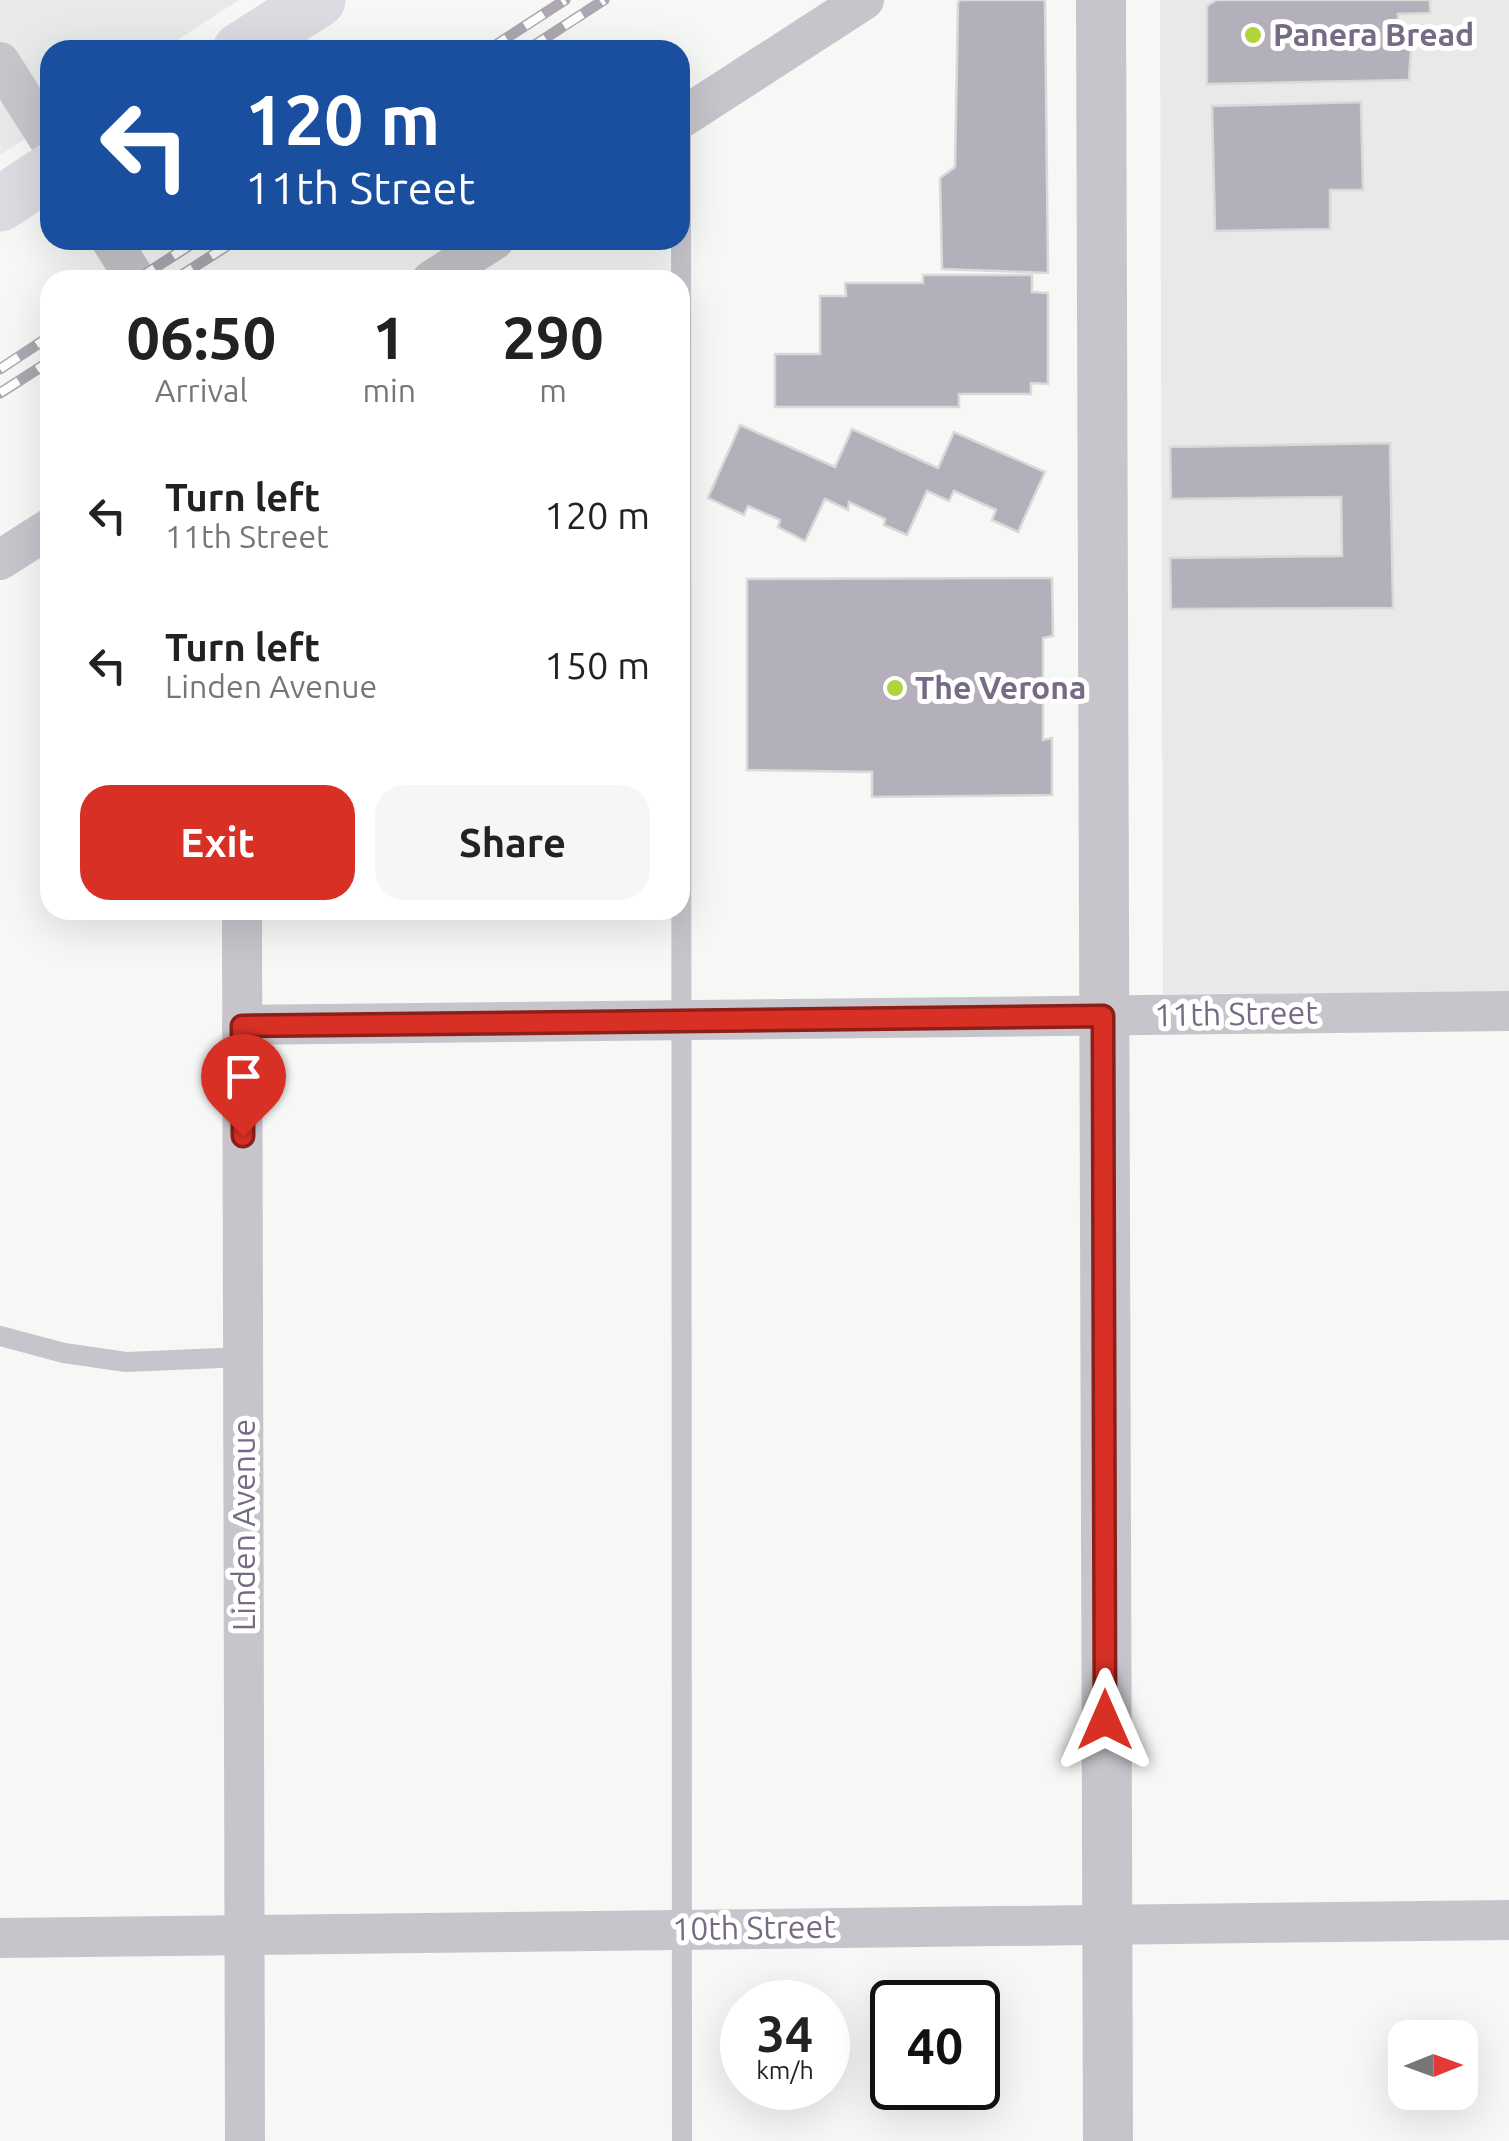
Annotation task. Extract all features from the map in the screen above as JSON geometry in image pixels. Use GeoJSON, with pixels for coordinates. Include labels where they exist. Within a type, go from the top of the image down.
{"type":"FeatureCollection","features":[{"type":"Feature","properties":{"kind":"main road"},"geometry":{"type":"LineString","coordinates":[[256,40],[318,0]]}},
{"type":"Feature","properties":{"kind":"main road"},"geometry":{"type":"LineString","coordinates":[[0,204],[40,178]]}},
{"type":"Feature","properties":{"kind":"street"},"geometry":{"type":"LineString","coordinates":[[690,113],[864,0]]}},
{"type":"Feature","properties":{"kind":"street"},"geometry":{"type":"LineString","coordinates":[[1101,0],[1108,2141]]}},
{"type":"Feature","properties":{"kind":"street"},"geometry":{"type":"LineString","coordinates":[[0,62],[40,125]]}},
{"type":"Feature","properties":{"kind":"street"},"geometry":{"type":"LineString","coordinates":[[448,270],[478,250]]}},
{"type":"Feature","properties":{"kind":"street"},"geometry":{"type":"LineString","coordinates":[[0,560],[40,534]]}},
{"type":"Feature","properties":{"kind":"street","name":"Linden Avenue"},"geometry":{"type":"LineString","coordinates":[[242,920],[246,2141]]}},
{"type":"Feature","properties":{"kind":"street","name":"11th Street"},"geometry":{"type":"LineString","coordinates":[[242,1026],[1509,1011]]}},
{"type":"Feature","properties":{"kind":"street","name":"10th Street"},"geometry":{"type":"LineString","coordinates":[[0,1938],[1509,1920]]}},
{"type":"Feature","properties":{"kind":"lane"},"geometry":{"type":"LineString","coordinates":[[682,920],[682,2141]]}},
{"type":"Feature","properties":{"kind":"lane"},"geometry":{"type":"LineString","coordinates":[[0,1336],[64,1353],[126,1362],[244,1358]]}},
{"type":"Feature","properties":{"kind":"shaded area"},"geometry":{"type":"Polygon","coordinates":[[[0,0],[239,0],[177,40],[40,40],[40,129],[0,155],[0,0]]]}},
{"type":"Feature","properties":{"kind":"shaded area"},"geometry":{"type":"Polygon","coordinates":[[[1160,0],[1509,0],[1509,992],[1163,994],[1160,0]]]}},
{"type":"Feature","properties":{"kind":"building"},"geometry":{"type":"Polygon","coordinates":[[[961,0],[1045,0],[1048,273],[942,269],[940,178],[955,167],[961,0]]]}},
{"type":"Feature","properties":{"kind":"building"},"geometry":{"type":"Polygon","coordinates":[[[1216,0],[1430,0],[1430,13],[1398,14],[1398,47],[1411,46],[1409,80],[1207,84],[1207,6],[1216,0]]]}},
{"type":"Feature","properties":{"kind":"building"},"geometry":{"type":"Polygon","coordinates":[[[1361,102],[1363,190],[1330,190],[1330,229],[1215,231],[1212,106],[1361,102]]]}},
{"type":"Feature","properties":{"kind":"building"},"geometry":{"type":"Polygon","coordinates":[[[923,275],[1032,275],[1032,292],[1048,293],[1048,384],[1031,383],[1031,394],[959,394],[959,407],[775,407],[775,354],[820,354],[820,296],[846,296],[845,283],[923,283],[923,275]]]}},
{"type":"Feature","properties":{"kind":"building"},"geometry":{"type":"Polygon","coordinates":[[[740,425],[835,467],[852,429],[938,468],[954,432],[1045,472],[1018,532],[992,520],[996,510],[954,491],[949,501],[927,491],[907,535],[884,525],[885,519],[849,502],[848,510],[825,499],[805,541],[778,527],[780,520],[748,506],[744,515],[708,498],[740,425]]]}},
{"type":"Feature","properties":{"kind":"building"},"geometry":{"type":"Polygon","coordinates":[[[1390,443],[1393,608],[1171,609],[1170,558],[1342,556],[1341,497],[1171,499],[1170,447],[1390,443]]]}},
{"type":"Feature","properties":{"kind":"building","name":"The Verona"},"geometry":{"type":"Polygon","coordinates":[[[1052,578],[1053,636],[1043,638],[1043,740],[1052,738],[1052,795],[872,797],[872,772],[747,770],[747,579],[1052,578]]]}},
{"type":"Feature","properties":{"kind":"railway"},"geometry":{"type":"LineString","coordinates":[[503,40],[565,0]]}},
{"type":"Feature","properties":{"kind":"railway"},"geometry":{"type":"LineString","coordinates":[[542,40],[604,0]]}},
{"type":"Feature","properties":{"kind":"railway"},"geometry":{"type":"LineString","coordinates":[[152,270],[182,250]]}},
{"type":"Feature","properties":{"kind":"railway"},"geometry":{"type":"LineString","coordinates":[[190,270],[220,250]]}},
{"type":"Feature","properties":{"kind":"railway"},"geometry":{"type":"LineString","coordinates":[[0,369],[40,343]]}},
{"type":"Feature","properties":{"kind":"railway"},"geometry":{"type":"LineString","coordinates":[[0,393],[40,367]]}},
{"type":"Feature","properties":{"kind":"place","name":"Panera Bread"},"geometry":{"type":"Point","coordinates":[1253,35]}},
{"type":"Feature","properties":{"kind":"place","name":"The Verona"},"geometry":{"type":"Point","coordinates":[895,688]}},
{"type":"Feature","properties":{"kind":"route"},"geometry":{"type":"LineString","coordinates":[[243,1136],[242,1026],[1103,1016],[1105,1720]]}}]}
